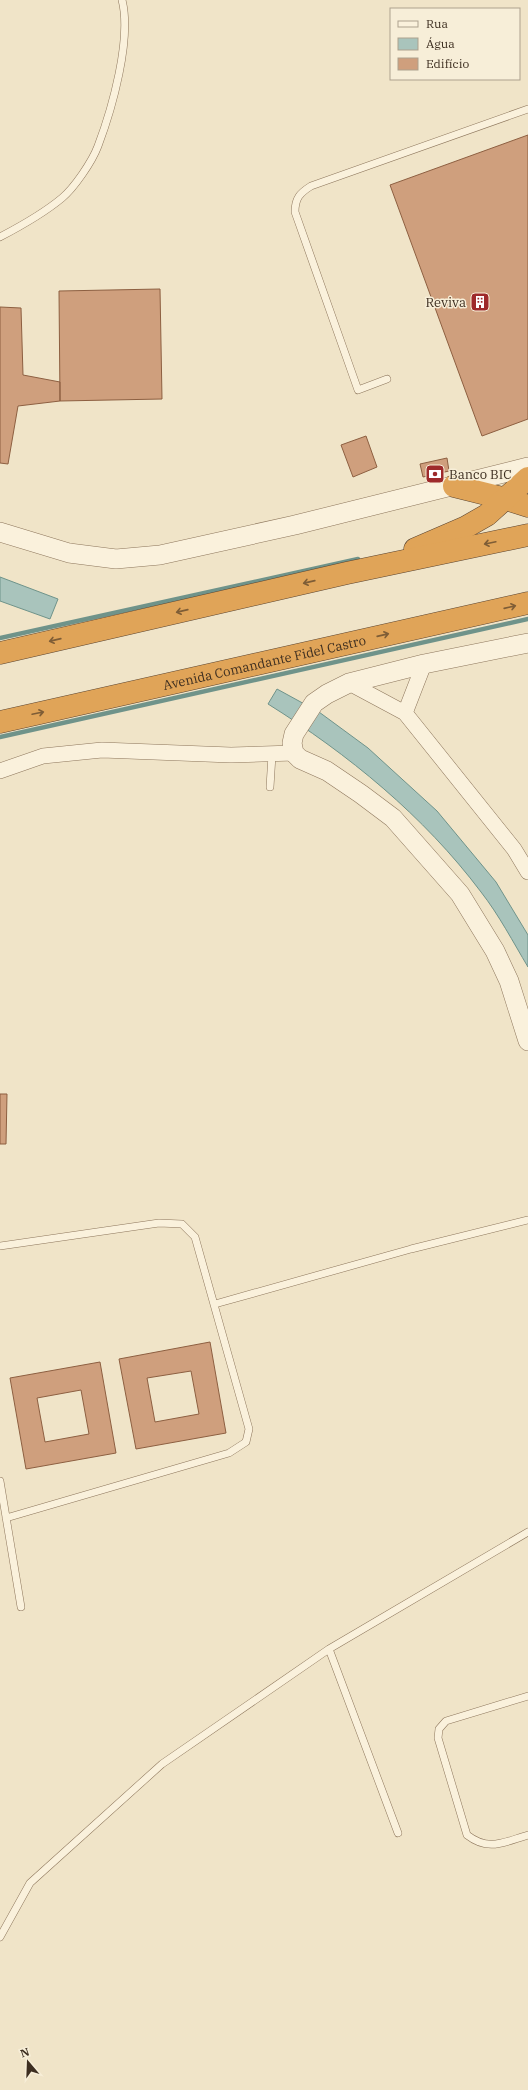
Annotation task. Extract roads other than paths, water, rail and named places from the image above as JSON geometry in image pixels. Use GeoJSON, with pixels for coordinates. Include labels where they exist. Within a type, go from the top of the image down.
{"type":"FeatureCollection","features":[{"type":"Feature","properties":{"kind":"highway"},"geometry":{"type":"LineString","coordinates":[[347,573],[407,553],[466,526],[487,514],[506,499],[528,478]]}},
{"type":"Feature","properties":{"kind":"highway"},"geometry":{"type":"LineString","coordinates":[[454,486],[528,506]]}},
{"type":"Feature","properties":{"kind":"highway"},"geometry":{"type":"LineString","coordinates":[[0,653],[347,573],[528,535]]}},
{"type":"Feature","properties":{"kind":"highway","name":"Avenida Comandante Fidel Castro"},"geometry":{"type":"LineString","coordinates":[[0,722],[528,603]]}},
{"type":"Feature","properties":{"kind":"street"},"geometry":{"type":"LineString","coordinates":[[0,532],[69,553],[116,559],[160,555],[295,525],[528,467]]}},
{"type":"Feature","properties":{"kind":"street"},"geometry":{"type":"LineString","coordinates":[[528,643],[424,664],[349,684],[327,694],[314,703],[294,734],[292,743],[294,753],[300,759],[327,772],[361,794],[392,818],[460,894],[495,951],[509,981],[528,1042]]}},
{"type":"Feature","properties":{"kind":"street"},"geometry":{"type":"LineString","coordinates":[[405,713],[424,664]]}},
{"type":"Feature","properties":{"kind":"street"},"geometry":{"type":"LineString","coordinates":[[349,684],[405,713],[514,849],[528,872]]}},
{"type":"Feature","properties":{"kind":"street"},"geometry":{"type":"LineString","coordinates":[[0,771],[43,756],[102,750],[231,755],[272,755],[294,753]]}},
{"type":"Feature","properties":{"kind":"lane"},"geometry":{"type":"LineString","coordinates":[[0,237],[62,198],[82,174],[98,147],[113,99],[124,42],[122,0]]}},
{"type":"Feature","properties":{"kind":"lane"},"geometry":{"type":"LineString","coordinates":[[387,379],[358,390],[296,212],[295,202],[301,193],[311,186],[528,109]]}},
{"type":"Feature","properties":{"kind":"lane"},"geometry":{"type":"LineString","coordinates":[[270,788],[272,755]]}},
{"type":"Feature","properties":{"kind":"lane"},"geometry":{"type":"LineString","coordinates":[[215,1304],[411,1248],[528,1220]]}},
{"type":"Feature","properties":{"kind":"lane"},"geometry":{"type":"LineString","coordinates":[[0,1246],[159,1223],[182,1224],[195,1237],[249,1429],[246,1442],[229,1454],[6,1518]]}},
{"type":"Feature","properties":{"kind":"lane"},"geometry":{"type":"LineString","coordinates":[[0,1481],[21,1606]]}},
{"type":"Feature","properties":{"kind":"lane"},"geometry":{"type":"LineString","coordinates":[[0,1937],[30,1883],[162,1764],[329,1649],[528,1532]]}},
{"type":"Feature","properties":{"kind":"lane"},"geometry":{"type":"LineString","coordinates":[[329,1649],[398,1833]]}},
{"type":"Feature","properties":{"kind":"lane"},"geometry":{"type":"LineString","coordinates":[[528,1696],[446,1721],[439,1729],[438,1738],[467,1835],[476,1842],[493,1846],[528,1835]]}},
{"type":"Feature","properties":{"kind":"water"},"geometry":{"type":"Polygon","coordinates":[[[0,577],[58,599],[50,619],[0,601],[0,577]]]}},
{"type":"Feature","properties":{"kind":"water"},"geometry":{"type":"Polygon","coordinates":[[[277,689],[319,712],[368,748],[437,811],[496,882],[528,935],[528,967],[488,901],[459,864],[410,812],[356,765],[298,723],[268,704],[277,689]]]}},
{"type":"Feature","properties":{"kind":"waterway"},"geometry":{"type":"LineString","coordinates":[[0,638],[358,559]]}},
{"type":"Feature","properties":{"kind":"waterway"},"geometry":{"type":"LineString","coordinates":[[0,737],[528,619]]}},
{"type":"Feature","properties":{"kind":"place","name":"Reviva"},"geometry":{"type":"Point","coordinates":[480,302]}},
{"type":"Feature","properties":{"kind":"place","name":"Banco BIC"},"geometry":{"type":"Point","coordinates":[435,474]}}]}
